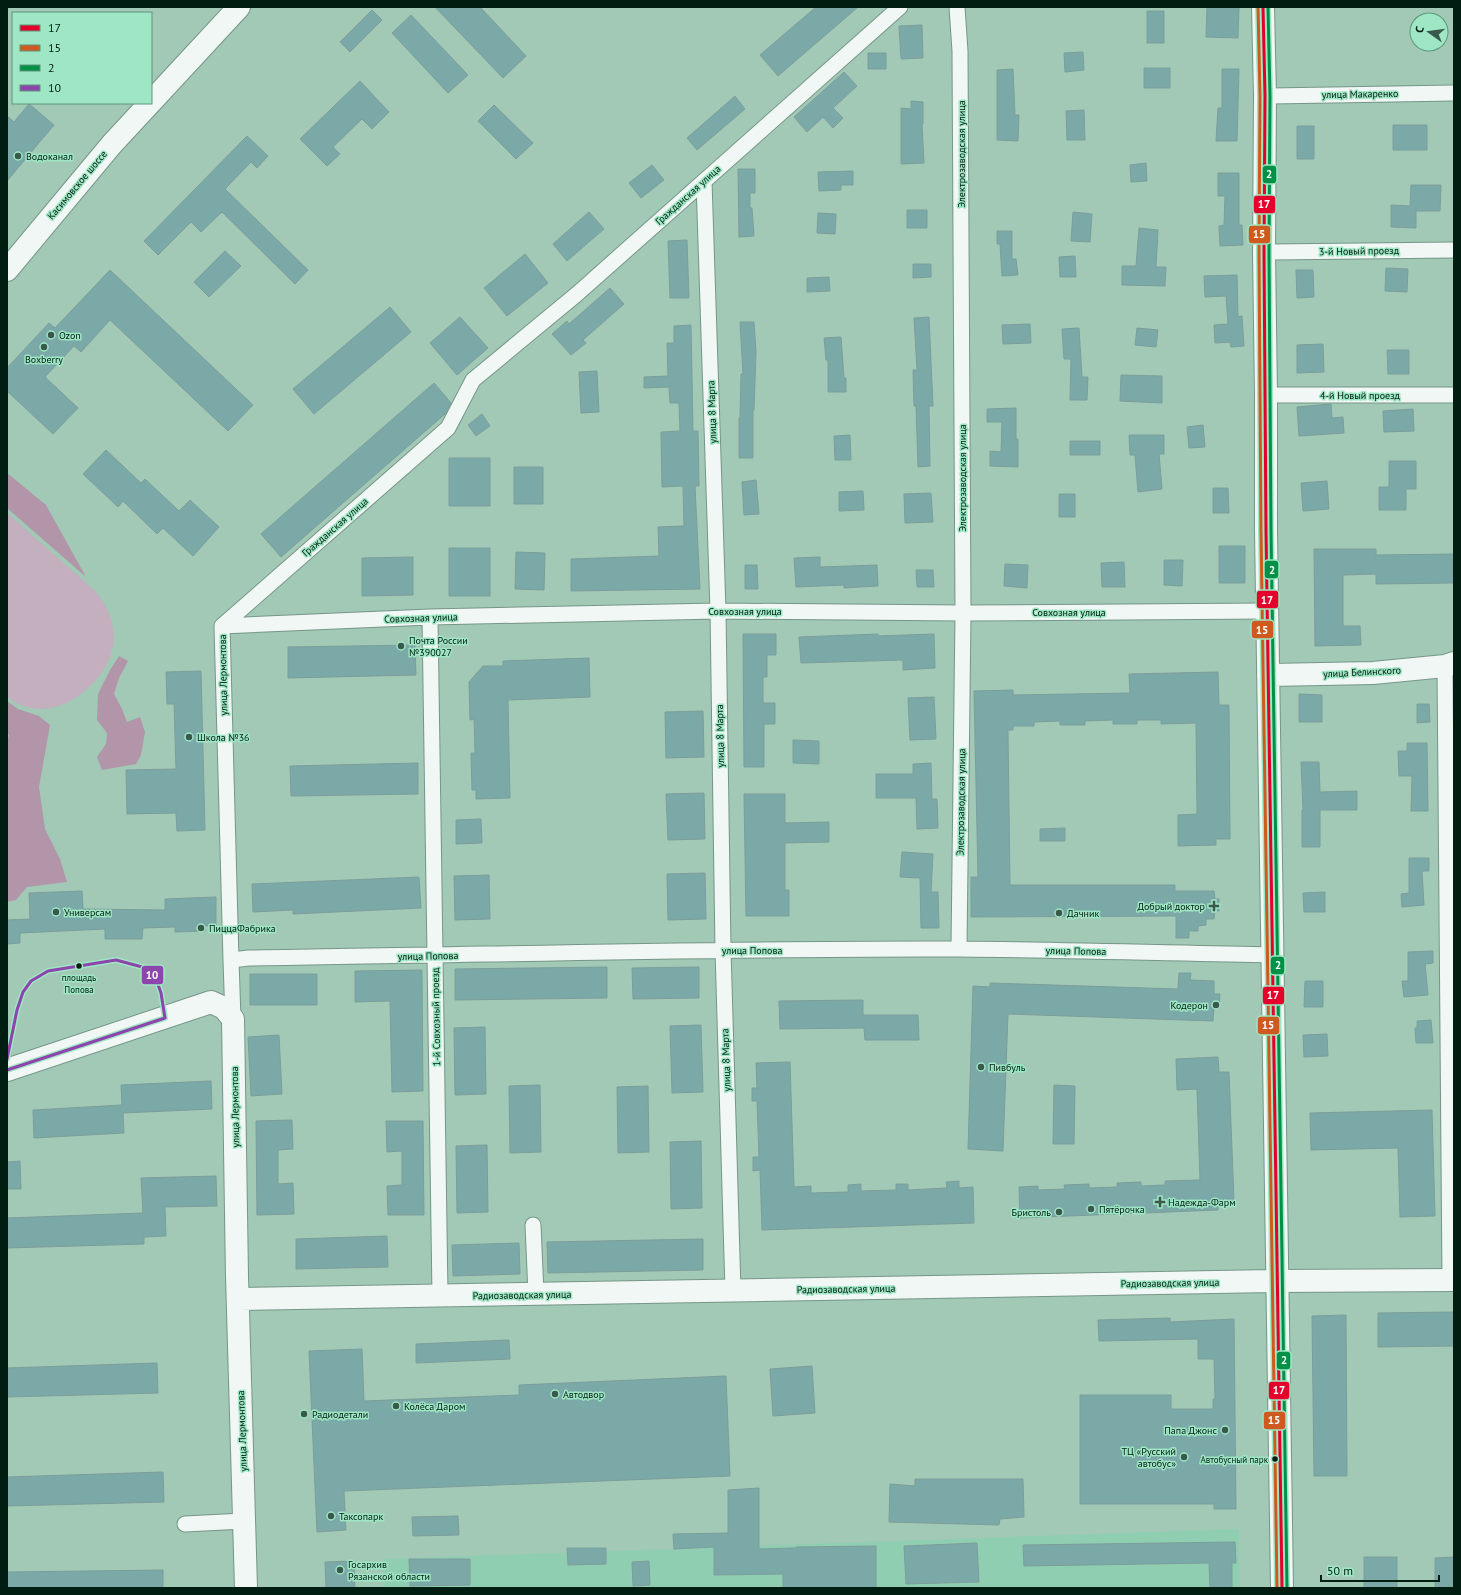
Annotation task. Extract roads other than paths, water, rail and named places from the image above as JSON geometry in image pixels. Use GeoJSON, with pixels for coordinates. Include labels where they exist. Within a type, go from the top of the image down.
{"type":"FeatureCollection","features":[{"type":"Feature","properties":{"kind":"street","name":"Касимовское шоссе"},"geometry":{"type":"LineString","coordinates":[[152,100],[239,7]]}},
{"type":"Feature","properties":{"kind":"street","name":"Гражданская улица"},"geometry":{"type":"LineString","coordinates":[[222,626],[448,428],[473,380],[577,294],[900,7]]}},
{"type":"Feature","properties":{"kind":"street","name":"Электрозаводская улица"},"geometry":{"type":"LineString","coordinates":[[957,7],[960,51],[963,613],[959,949]]}},
{"type":"Feature","properties":{"kind":"street"},"geometry":{"type":"LineString","coordinates":[[1263,7],[1265,96],[1264,252],[1268,675],[1282,1588]]}},
{"type":"Feature","properties":{"kind":"street","name":"улица Макаренко"},"geometry":{"type":"LineString","coordinates":[[1265,96],[1454,93]]}},
{"type":"Feature","properties":{"kind":"street","name":"Касимовское шоссе"},"geometry":{"type":"LineString","coordinates":[[7,270],[112,144],[148,104]]}},
{"type":"Feature","properties":{"kind":"street","name":"улица 8 Марта"},"geometry":{"type":"LineString","coordinates":[[704,181],[718,611],[723,950],[733,1291]]}},
{"type":"Feature","properties":{"kind":"street","name":"3-й Новый проезд"},"geometry":{"type":"LineString","coordinates":[[1264,252],[1454,250]]}},
{"type":"Feature","properties":{"kind":"street","name":"4-й Новый проезд"},"geometry":{"type":"LineString","coordinates":[[1266,395],[1454,395]]}},
{"type":"Feature","properties":{"kind":"street","name":"Совхозная улица"},"geometry":{"type":"LineString","coordinates":[[222,626],[430,617],[718,611],[963,613],[1268,611]]}},
{"type":"Feature","properties":{"kind":"street","name":"1-й Совхозный проезд"},"geometry":{"type":"LineString","coordinates":[[430,617],[440,1296]]}},
{"type":"Feature","properties":{"kind":"street","name":"улица Лермонтова"},"geometry":{"type":"LineString","coordinates":[[222,626],[230,960],[234,1019],[238,1299],[246,1588]]}},
{"type":"Feature","properties":{"kind":"street"},"geometry":{"type":"LineString","coordinates":[[1449,664],[1452,1280]]}},
{"type":"Feature","properties":{"kind":"street","name":"улица Белинского"},"geometry":{"type":"LineString","coordinates":[[1268,675],[1373,672],[1449,664]]}},
{"type":"Feature","properties":{"kind":"street","name":"улица Попова"},"geometry":{"type":"LineString","coordinates":[[230,960],[249,958],[723,950],[959,949],[1273,954]]}},
{"type":"Feature","properties":{"kind":"street"},"geometry":{"type":"LineString","coordinates":[[7,1070],[211,1002],[224,1008],[234,1019]]}},
{"type":"Feature","properties":{"kind":"street"},"geometry":{"type":"LineString","coordinates":[[533,1225],[536,1294]]}},
{"type":"Feature","properties":{"kind":"street","name":"Радиозаводская улица"},"geometry":{"type":"LineString","coordinates":[[238,1299],[1277,1281],[1452,1280]]}},
{"type":"Feature","properties":{"kind":"street"},"geometry":{"type":"LineString","coordinates":[[185,1524],[244,1521]]}},
{"type":"Feature","properties":{"kind":"place","name":"Водоканал"},"geometry":{"type":"Point","coordinates":[18,156]}},
{"type":"Feature","properties":{"kind":"place","name":"Ozon"},"geometry":{"type":"Point","coordinates":[51,335]}},
{"type":"Feature","properties":{"kind":"place","name":"Boxberry"},"geometry":{"type":"Point","coordinates":[44,347]}},
{"type":"Feature","properties":{"kind":"place","name":"Почта России №390027"},"geometry":{"type":"Point","coordinates":[401,646]}},
{"type":"Feature","properties":{"kind":"place","name":"Школа №36"},"geometry":{"type":"Point","coordinates":[189,737]}},
{"type":"Feature","properties":{"kind":"place","name":"Добрый доктор"},"geometry":{"type":"Point","coordinates":[1214,906]}},
{"type":"Feature","properties":{"kind":"place","name":"Универсам"},"geometry":{"type":"Point","coordinates":[56,912]}},
{"type":"Feature","properties":{"kind":"place","name":"Дачник"},"geometry":{"type":"Point","coordinates":[1059,913]}},
{"type":"Feature","properties":{"kind":"place","name":"ПиццаФабрика"},"geometry":{"type":"Point","coordinates":[201,928]}},
{"type":"Feature","properties":{"kind":"place","name":"площадь Попова"},"geometry":{"type":"Point","coordinates":[79,966]}},
{"type":"Feature","properties":{"kind":"place","name":"Кодерон"},"geometry":{"type":"Point","coordinates":[1216,1005]}},
{"type":"Feature","properties":{"kind":"place","name":"Пивбуль"},"geometry":{"type":"Point","coordinates":[981,1067]}},
{"type":"Feature","properties":{"kind":"place","name":"Надежда-Фарм"},"geometry":{"type":"Point","coordinates":[1160,1202]}},
{"type":"Feature","properties":{"kind":"place","name":"Пятёрочка"},"geometry":{"type":"Point","coordinates":[1091,1209]}},
{"type":"Feature","properties":{"kind":"place","name":"Бристоль"},"geometry":{"type":"Point","coordinates":[1059,1212]}},
{"type":"Feature","properties":{"kind":"place","name":"Автодвор"},"geometry":{"type":"Point","coordinates":[555,1394]}},
{"type":"Feature","properties":{"kind":"place","name":"Колёса Даром"},"geometry":{"type":"Point","coordinates":[396,1406]}},
{"type":"Feature","properties":{"kind":"place","name":"Радиодетали"},"geometry":{"type":"Point","coordinates":[304,1414]}},
{"type":"Feature","properties":{"kind":"place","name":"Папа Джонс"},"geometry":{"type":"Point","coordinates":[1225,1430]}},
{"type":"Feature","properties":{"kind":"place","name":"ТЦ «Русский автобус»"},"geometry":{"type":"Point","coordinates":[1184,1457]}},
{"type":"Feature","properties":{"kind":"place","name":"Автобусный парк"},"geometry":{"type":"Point","coordinates":[1275,1459]}},
{"type":"Feature","properties":{"kind":"place","name":"Таксопарк"},"geometry":{"type":"Point","coordinates":[331,1516]}},
{"type":"Feature","properties":{"kind":"place","name":"Госархив Рязанской области"},"geometry":{"type":"Point","coordinates":[340,1570]}}]}
